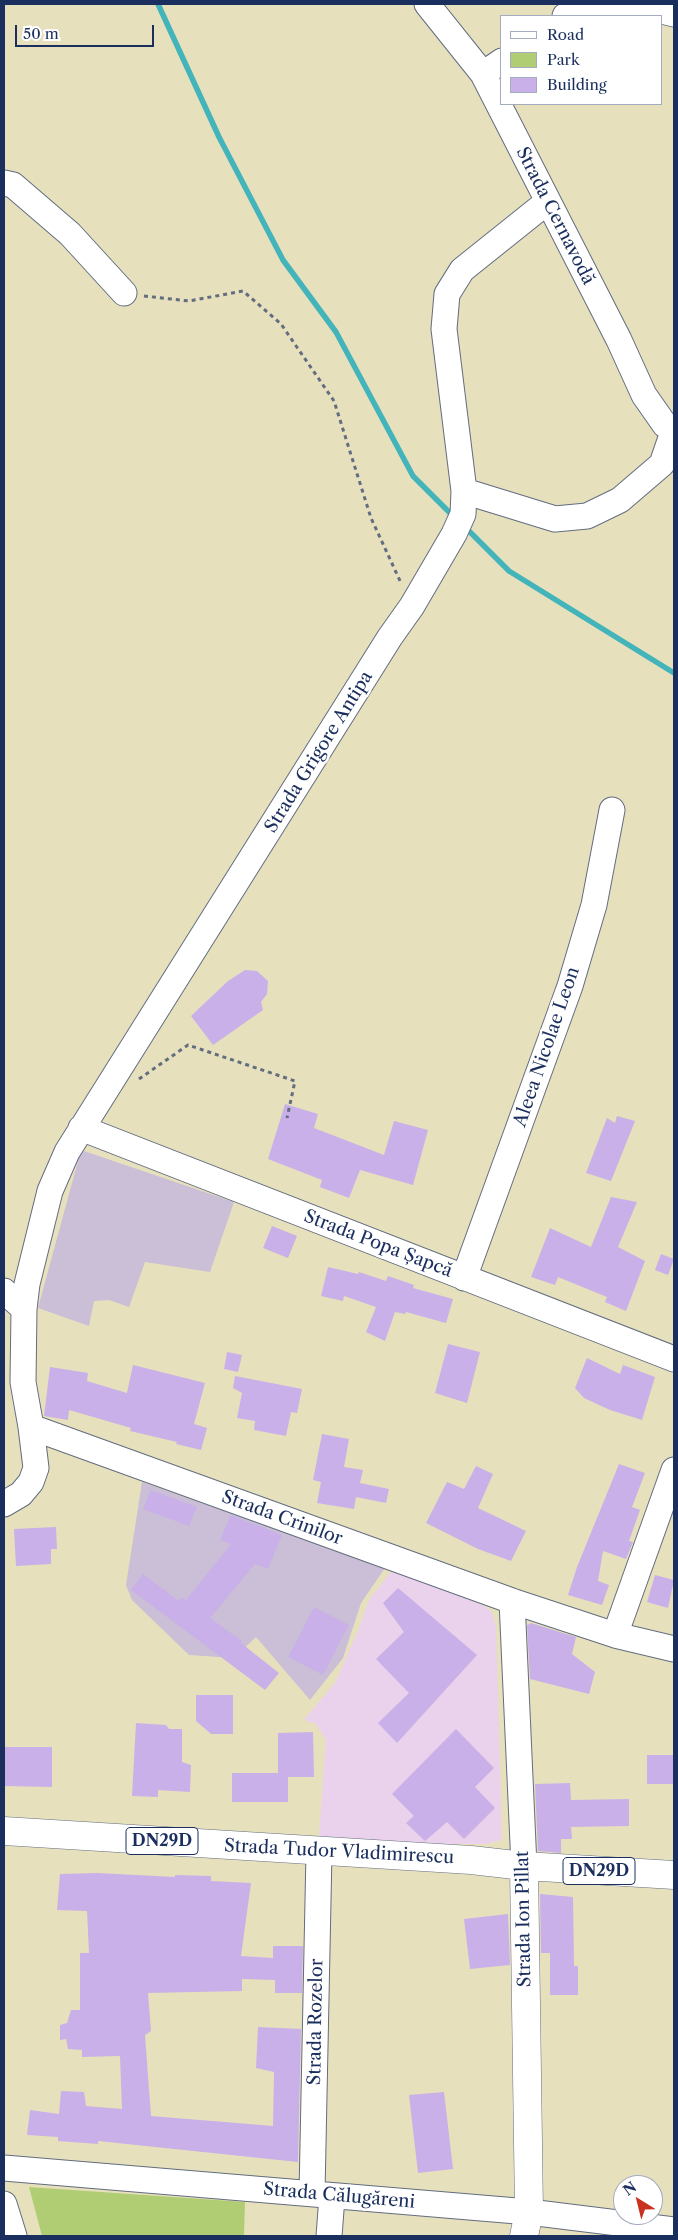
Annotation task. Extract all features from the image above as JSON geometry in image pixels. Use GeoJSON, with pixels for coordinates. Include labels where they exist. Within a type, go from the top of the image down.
{"type":"FeatureCollection","features":[{"type":"Feature","properties":{"kind":"main road","name":"Strada Tudor Vladimirescu"},"geometry":{"type":"LineString","coordinates":[[4,1831],[471,1860],[524,1866],[674,1875]]}},
{"type":"Feature","properties":{"kind":"main road","name":"Strada Ion Pillat"},"geometry":{"type":"LineString","coordinates":[[524,1866],[526,2224]]}},
{"type":"Feature","properties":{"kind":"street","name":"Strada Cernavodă"},"geometry":{"type":"LineString","coordinates":[[427,4],[492,68],[500,87]]}},
{"type":"Feature","properties":{"kind":"street"},"geometry":{"type":"LineString","coordinates":[[568,11],[600,5],[633,4],[674,14]]}},
{"type":"Feature","properties":{"kind":"street","name":"Strada Cernavodă"},"geometry":{"type":"LineString","coordinates":[[507,105],[547,202],[644,395],[664,425],[674,431]]}},
{"type":"Feature","properties":{"kind":"street"},"geometry":{"type":"LineString","coordinates":[[4,183],[13,185],[70,234],[124,293]]}},
{"type":"Feature","properties":{"kind":"street"},"geometry":{"type":"LineString","coordinates":[[547,202],[462,270],[446,294],[444,329],[460,513],[555,519],[587,516],[620,500],[662,464],[674,431]]}},
{"type":"Feature","properties":{"kind":"street","name":"Strada Grigore Antipa"},"geometry":{"type":"LineString","coordinates":[[24,1309],[27,1284],[50,1191],[67,1152],[390,637],[412,606],[460,513]]}},
{"type":"Feature","properties":{"kind":"street","name":"Aleea Nicolae Leon"},"geometry":{"type":"LineString","coordinates":[[464,1278],[570,986],[594,905],[612,810]]}},
{"type":"Feature","properties":{"kind":"street","name":"Strada Popa Șapcă"},"geometry":{"type":"LineString","coordinates":[[82,1128],[674,1359]]}},
{"type":"Feature","properties":{"kind":"street"},"geometry":{"type":"LineString","coordinates":[[4,1291],[24,1309],[22,1382],[31,1427],[36,1468],[31,1482],[21,1494],[4,1504]]}},
{"type":"Feature","properties":{"kind":"street","name":"Strada Crinilor"},"geometry":{"type":"LineString","coordinates":[[31,1427],[512,1601],[615,1635],[674,1649]]}},
{"type":"Feature","properties":{"kind":"street"},"geometry":{"type":"LineString","coordinates":[[615,1635],[674,1470]]}},
{"type":"Feature","properties":{"kind":"street","name":"Strada Ion Pillat"},"geometry":{"type":"LineString","coordinates":[[512,1601],[524,1866]]}},
{"type":"Feature","properties":{"kind":"street","name":"Strada Rozelor"},"geometry":{"type":"LineString","coordinates":[[319,1852],[322,2195],[329,2236]]}},
{"type":"Feature","properties":{"kind":"street","name":"Strada Călugăreni"},"geometry":{"type":"LineString","coordinates":[[4,2168],[322,2195],[526,2224],[674,2230]]}},
{"type":"Feature","properties":{"kind":"street"},"geometry":{"type":"LineString","coordinates":[[4,2204],[14,2236]]}},
{"type":"Feature","properties":{"kind":"path"},"geometry":{"type":"LineString","coordinates":[[124,293],[189,302],[244,291],[280,324],[334,401],[371,518],[412,606]]}},
{"type":"Feature","properties":{"kind":"path"},"geometry":{"type":"LineString","coordinates":[[131,1085],[188,1045],[296,1081],[287,1118]]}},
{"type":"Feature","properties":{"kind":"shaded area"},"geometry":{"type":"Polygon","coordinates":[[[81,1150],[234,1202],[210,1272],[145,1262],[129,1307],[109,1300],[94,1301],[89,1326],[38,1308],[81,1150]]]}},
{"type":"Feature","properties":{"kind":"shaded area"},"geometry":{"type":"Polygon","coordinates":[[[142,1482],[385,1568],[361,1603],[343,1658],[310,1700],[256,1637],[234,1658],[189,1655],[132,1600],[126,1585],[142,1482]]]}},
{"type":"Feature","properties":{"kind":"shaded area"},"geometry":{"type":"Polygon","coordinates":[[[393,1569],[481,1604],[491,1611],[496,1626],[502,1840],[487,1844],[400,1844],[319,1836],[326,1740],[316,1724],[304,1720],[335,1683],[358,1631],[369,1600],[393,1569]]]}},
{"type":"Feature","properties":{"kind":"green space"},"geometry":{"type":"Polygon","coordinates":[[[29,2187],[245,2202],[244,2236],[42,2236],[29,2187]]]}},
{"type":"Feature","properties":{"kind":"building"},"geometry":{"type":"Polygon","coordinates":[[[245,970],[257,971],[268,981],[267,994],[261,1002],[263,1010],[213,1045],[191,1016],[228,981],[245,970]]]}},
{"type":"Feature","properties":{"kind":"building"},"geometry":{"type":"Polygon","coordinates":[[[285,1104],[318,1114],[314,1128],[384,1155],[394,1121],[428,1130],[413,1185],[360,1170],[349,1198],[320,1187],[322,1180],[268,1159],[285,1104]]]}},
{"type":"Feature","properties":{"kind":"building"},"geometry":{"type":"Polygon","coordinates":[[[617,1116],[635,1121],[611,1181],[586,1173],[607,1118],[615,1123],[617,1116]]]}},
{"type":"Feature","properties":{"kind":"building"},"geometry":{"type":"Polygon","coordinates":[[[611,1197],[637,1202],[618,1247],[645,1261],[626,1311],[605,1302],[607,1297],[558,1277],[555,1285],[531,1277],[550,1228],[591,1247],[611,1197]]]}},
{"type":"Feature","properties":{"kind":"building"},"geometry":{"type":"Polygon","coordinates":[[[272,1226],[297,1236],[288,1258],[263,1248],[272,1226]]]}},
{"type":"Feature","properties":{"kind":"building"},"geometry":{"type":"Polygon","coordinates":[[[661,1254],[674,1259],[668,1275],[655,1270],[661,1254]]]}},
{"type":"Feature","properties":{"kind":"building"},"geometry":{"type":"Polygon","coordinates":[[[328,1267],[358,1274],[359,1272],[386,1281],[388,1276],[414,1285],[413,1288],[453,1299],[446,1323],[406,1312],[405,1314],[395,1312],[385,1341],[366,1332],[376,1307],[344,1296],[343,1301],[321,1296],[328,1267]]]}},
{"type":"Feature","properties":{"kind":"building"},"geometry":{"type":"Polygon","coordinates":[[[448,1344],[480,1352],[467,1403],[435,1393],[448,1344]]]}},
{"type":"Feature","properties":{"kind":"building"},"geometry":{"type":"Polygon","coordinates":[[[227,1352],[242,1355],[238,1372],[224,1369],[227,1352]]]}},
{"type":"Feature","properties":{"kind":"building"},"geometry":{"type":"Polygon","coordinates":[[[587,1358],[620,1374],[623,1365],[655,1377],[642,1420],[610,1410],[584,1398],[575,1388],[587,1358]]]}},
{"type":"Feature","properties":{"kind":"building"},"geometry":{"type":"Polygon","coordinates":[[[133,1365],[205,1383],[194,1424],[207,1428],[201,1450],[176,1444],[177,1442],[130,1431],[131,1428],[69,1410],[68,1420],[44,1416],[50,1367],[88,1373],[87,1381],[127,1393],[133,1365]]]}},
{"type":"Feature","properties":{"kind":"building"},"geometry":{"type":"Polygon","coordinates":[[[235,1376],[302,1389],[297,1413],[291,1412],[286,1436],[254,1430],[255,1421],[237,1418],[242,1393],[233,1388],[235,1376]]]}},
{"type":"Feature","properties":{"kind":"building"},"geometry":{"type":"Polygon","coordinates":[[[322,1434],[349,1439],[344,1467],[363,1470],[360,1483],[389,1489],[386,1503],[356,1497],[354,1509],[317,1503],[321,1482],[313,1480],[322,1434]]]}},
{"type":"Feature","properties":{"kind":"building"},"geometry":{"type":"Polygon","coordinates":[[[619,1464],[645,1473],[632,1507],[640,1510],[629,1541],[633,1542],[626,1559],[603,1551],[598,1581],[609,1585],[602,1605],[568,1595],[577,1567],[619,1464]]]}},
{"type":"Feature","properties":{"kind":"building"},"geometry":{"type":"Polygon","coordinates":[[[476,1466],[493,1474],[478,1508],[526,1531],[511,1561],[478,1549],[426,1523],[447,1482],[464,1489],[476,1466]]]}},
{"type":"Feature","properties":{"kind":"building"},"geometry":{"type":"Polygon","coordinates":[[[151,1490],[197,1507],[189,1526],[143,1509],[151,1490]]]}},
{"type":"Feature","properties":{"kind":"building"},"geometry":{"type":"Polygon","coordinates":[[[231,1515],[282,1535],[268,1569],[255,1564],[210,1618],[242,1641],[241,1643],[279,1673],[265,1690],[131,1590],[143,1574],[179,1601],[182,1597],[186,1600],[231,1544],[220,1540],[231,1515]]]}},
{"type":"Feature","properties":{"kind":"building"},"geometry":{"type":"Polygon","coordinates":[[[56,1527],[57,1549],[51,1549],[51,1564],[16,1566],[14,1529],[56,1527]]]}},
{"type":"Feature","properties":{"kind":"building"},"geometry":{"type":"Polygon","coordinates":[[[655,1575],[674,1580],[668,1608],[647,1602],[655,1575]]]}},
{"type":"Feature","properties":{"kind":"building"},"geometry":{"type":"Polygon","coordinates":[[[398,1588],[477,1655],[397,1743],[378,1723],[409,1693],[376,1659],[404,1632],[383,1603],[398,1588]]]}},
{"type":"Feature","properties":{"kind":"building"},"geometry":{"type":"Polygon","coordinates":[[[314,1607],[349,1625],[323,1675],[288,1657],[314,1607]]]}},
{"type":"Feature","properties":{"kind":"building"},"geometry":{"type":"Polygon","coordinates":[[[531,1623],[576,1637],[572,1654],[595,1672],[589,1694],[530,1679],[527,1625],[531,1623]]]}},
{"type":"Feature","properties":{"kind":"building"},"geometry":{"type":"Polygon","coordinates":[[[196,1695],[233,1695],[233,1734],[211,1734],[196,1721],[196,1695]]]}},
{"type":"Feature","properties":{"kind":"building"},"geometry":{"type":"Polygon","coordinates":[[[136,1723],[166,1725],[169,1729],[182,1729],[182,1762],[191,1765],[190,1792],[158,1790],[158,1797],[132,1796],[136,1723]]]}},
{"type":"Feature","properties":{"kind":"building"},"geometry":{"type":"Polygon","coordinates":[[[456,1729],[494,1768],[475,1787],[495,1808],[464,1839],[447,1822],[425,1841],[406,1823],[414,1816],[392,1794],[456,1729]]]}},
{"type":"Feature","properties":{"kind":"building"},"geometry":{"type":"Polygon","coordinates":[[[313,1732],[314,1777],[288,1777],[288,1802],[232,1802],[232,1773],[278,1773],[278,1733],[313,1732]]]}},
{"type":"Feature","properties":{"kind":"building"},"geometry":{"type":"Polygon","coordinates":[[[4,1747],[52,1747],[52,1787],[4,1786],[4,1747]]]}},
{"type":"Feature","properties":{"kind":"building"},"geometry":{"type":"Polygon","coordinates":[[[647,1755],[674,1755],[674,1784],[647,1784],[647,1755]]]}},
{"type":"Feature","properties":{"kind":"building"},"geometry":{"type":"Polygon","coordinates":[[[570,1783],[571,1800],[629,1799],[629,1826],[571,1827],[572,1839],[561,1839],[561,1853],[538,1851],[535,1784],[570,1783]]]}},
{"type":"Feature","properties":{"kind":"building"},"geometry":{"type":"Polygon","coordinates":[[[97,1873],[175,1877],[175,1875],[211,1876],[211,1881],[251,1883],[241,1956],[273,1958],[273,1946],[303,1946],[302,1993],[275,1993],[275,1980],[242,1979],[242,1991],[148,1993],[151,2031],[145,2035],[151,2116],[273,2126],[274,2072],[256,2068],[258,2027],[301,2029],[298,2162],[98,2141],[98,2144],[58,2141],[58,2137],[27,2135],[30,2110],[59,2114],[61,2091],[84,2092],[86,2106],[122,2109],[120,2056],[82,2057],[82,2050],[68,2049],[66,2039],[60,2040],[60,2025],[67,2023],[71,2010],[80,2010],[80,1953],[89,1953],[87,1911],[57,1910],[60,1874],[97,1873]]]}},
{"type":"Feature","properties":{"kind":"building"},"geometry":{"type":"Polygon","coordinates":[[[540,1894],[573,1897],[574,1966],[578,1966],[578,1995],[550,1995],[550,1953],[541,1953],[540,1894]]]}},
{"type":"Feature","properties":{"kind":"building"},"geometry":{"type":"Polygon","coordinates":[[[508,1914],[510,1965],[470,1969],[464,1919],[508,1914]]]}},
{"type":"Feature","properties":{"kind":"building"},"geometry":{"type":"Polygon","coordinates":[[[444,2092],[453,2169],[418,2173],[409,2095],[444,2092]]]}},
{"type":"Feature","properties":{"kind":"waterway"},"geometry":{"type":"LineString","coordinates":[[158,4],[219,137],[283,260],[336,332],[413,476],[455,518]]}},
{"type":"Feature","properties":{"kind":"waterway"},"geometry":{"type":"LineString","coordinates":[[464,526],[509,571],[674,673]]}}]}
